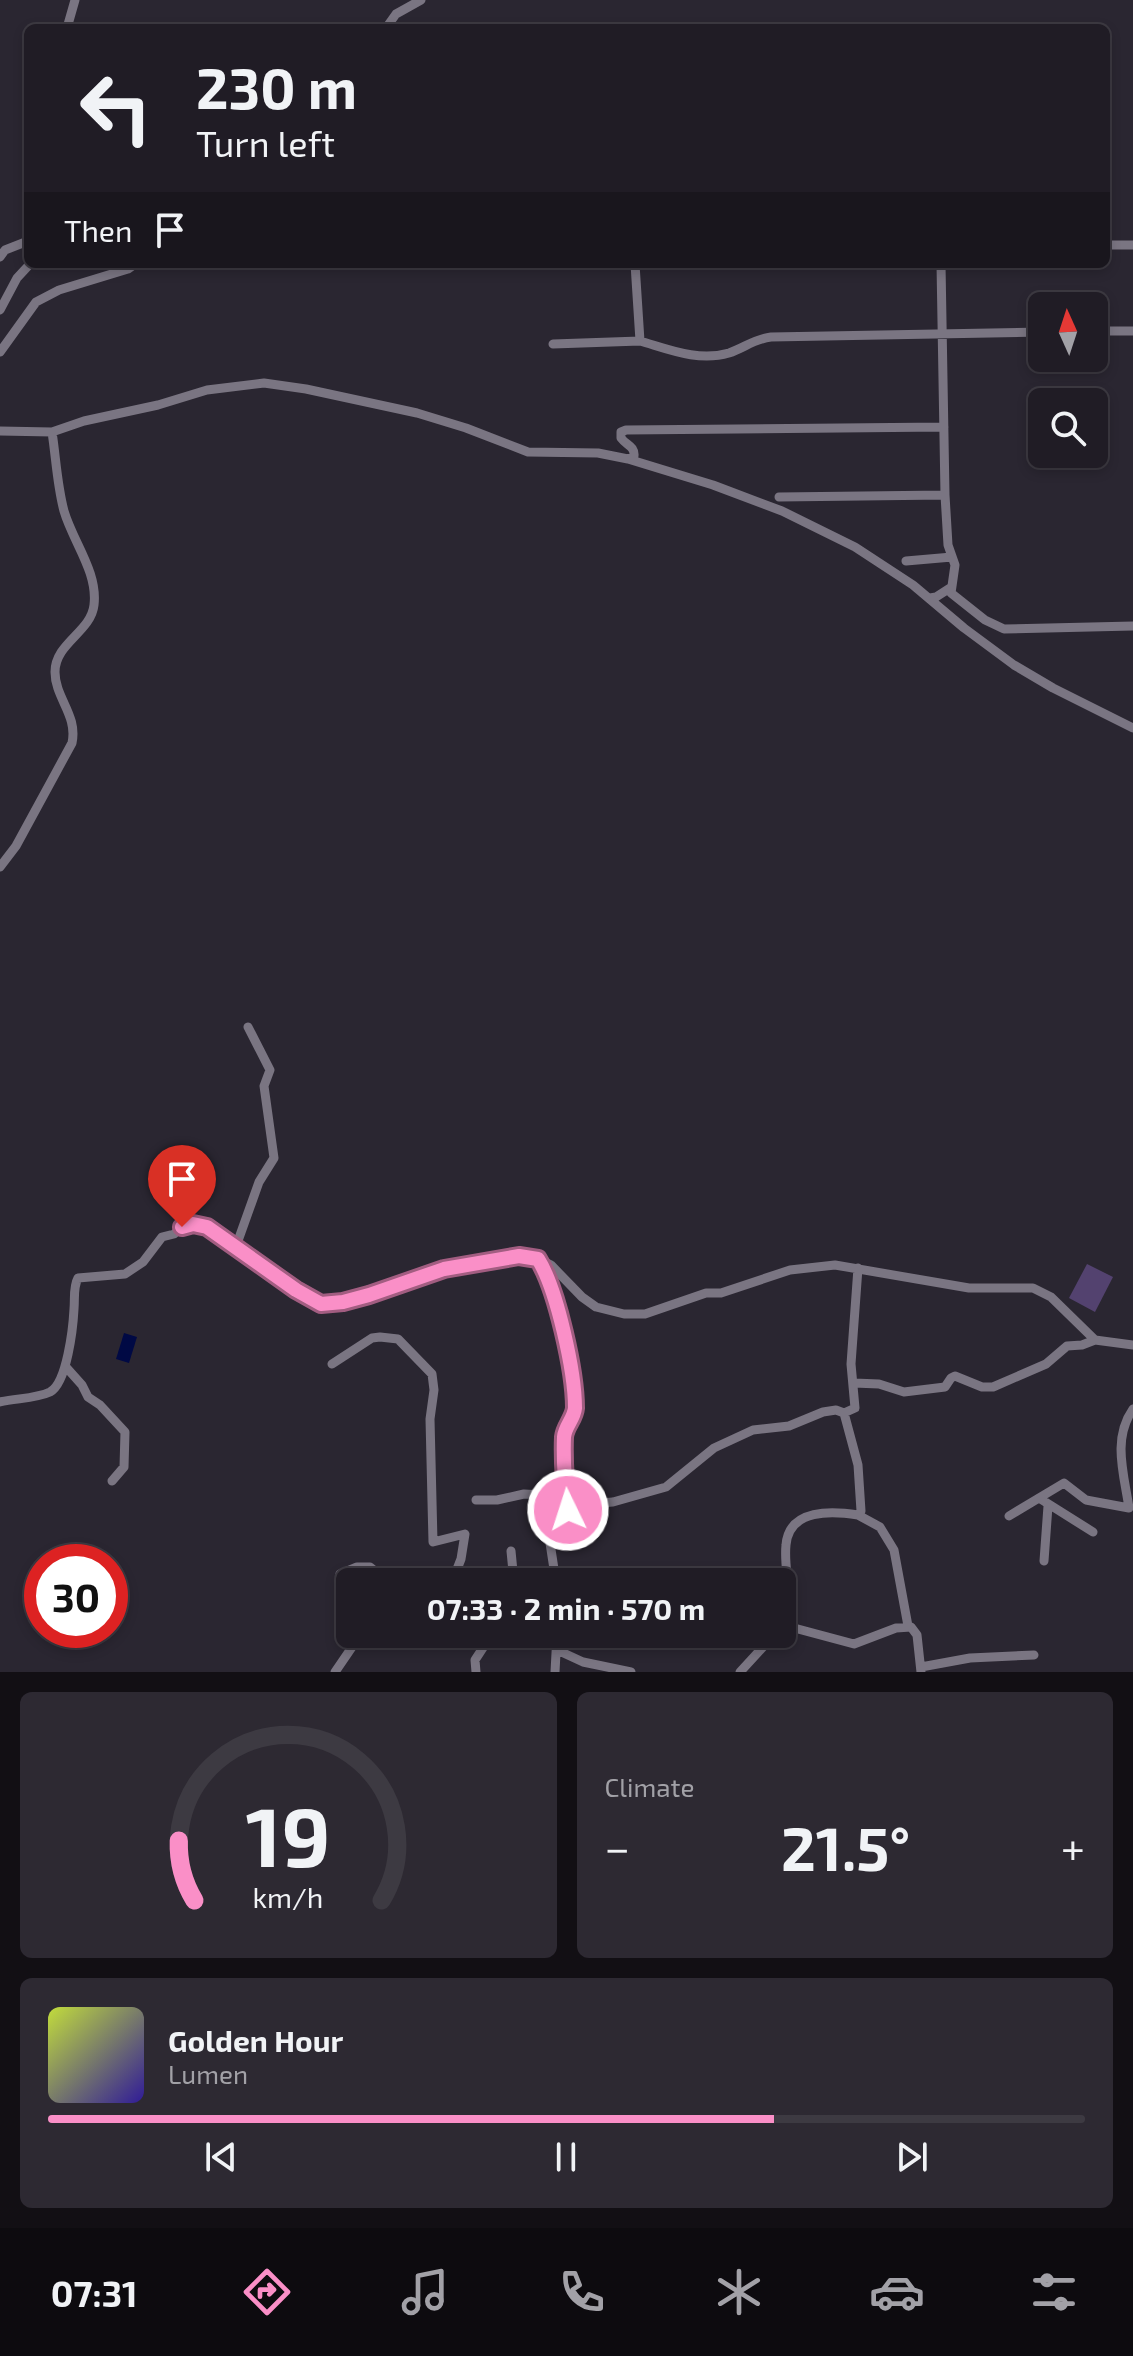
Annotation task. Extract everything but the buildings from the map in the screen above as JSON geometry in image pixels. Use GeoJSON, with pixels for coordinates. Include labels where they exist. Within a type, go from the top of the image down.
{"type":"FeatureCollection","features":[{"type":"Feature","properties":{"kind":"street"},"geometry":{"type":"LineString","coordinates":[[68,24],[75,0]]}},
{"type":"Feature","properties":{"kind":"street"},"geometry":{"type":"LineString","coordinates":[[389,24],[396,14],[421,0]]}},
{"type":"Feature","properties":{"kind":"street"},"geometry":{"type":"LineString","coordinates":[[0,257],[5,250],[24,243]]}},
{"type":"Feature","properties":{"kind":"street"},"geometry":{"type":"LineString","coordinates":[[1110,245],[1133,245]]}},
{"type":"Feature","properties":{"kind":"street"},"geometry":{"type":"LineString","coordinates":[[0,310],[17,278],[26,268]]}},
{"type":"Feature","properties":{"kind":"street"},"geometry":{"type":"LineString","coordinates":[[0,352],[36,302],[59,290],[129,268]]}},
{"type":"Feature","properties":{"kind":"street"},"geometry":{"type":"LineString","coordinates":[[635,268],[640,341]]}},
{"type":"Feature","properties":{"kind":"street"},"geometry":{"type":"LineString","coordinates":[[941,268],[945,495],[948,545],[955,571],[950,588],[953,597],[992,625],[1004,629],[1133,626]]}},
{"type":"Feature","properties":{"kind":"street"},"geometry":{"type":"LineString","coordinates":[[1108,331],[1133,331]]}},
{"type":"Feature","properties":{"kind":"street"},"geometry":{"type":"LineString","coordinates":[[553,344],[640,341],[668,351],[709,356],[725,354],[752,340],[771,337],[1028,332]]}},
{"type":"Feature","properties":{"kind":"street"},"geometry":{"type":"LineString","coordinates":[[0,431],[52,432],[219,387],[264,383],[417,413],[453,423],[528,452],[598,453],[628,459],[723,489],[796,517],[880,561],[1014,665],[1133,728]]}},
{"type":"Feature","properties":{"kind":"street"},"geometry":{"type":"LineString","coordinates":[[628,459],[634,453],[632,447],[621,438],[624,430],[944,427]]}},
{"type":"Feature","properties":{"kind":"street"},"geometry":{"type":"LineString","coordinates":[[0,867],[16,846],[72,743],[72,718],[56,681],[55,669],[63,648],[91,618],[95,604],[90,573],[65,512],[52,432]]}},
{"type":"Feature","properties":{"kind":"street"},"geometry":{"type":"LineString","coordinates":[[779,497],[945,495]]}},
{"type":"Feature","properties":{"kind":"street"},"geometry":{"type":"LineString","coordinates":[[906,561],[952,557]]}},
{"type":"Feature","properties":{"kind":"street"},"geometry":{"type":"LineString","coordinates":[[930,598],[950,588]]}},
{"type":"Feature","properties":{"kind":"street"},"geometry":{"type":"LineString","coordinates":[[231,1243],[239,1238],[252,1209],[259,1182],[274,1158],[264,1086],[270,1070],[248,1027]]}},
{"type":"Feature","properties":{"kind":"street"},"geometry":{"type":"LineString","coordinates":[[0,1402],[50,1392],[58,1384],[65,1366],[78,1278],[112,1276],[132,1270],[143,1262],[162,1237],[174,1234],[185,1225],[207,1227],[321,1304],[369,1295],[444,1269],[510,1257],[538,1259],[555,1267],[582,1297],[596,1307],[632,1315],[654,1313],[706,1293],[721,1293],[800,1268],[835,1265],[969,1288],[1033,1288],[1051,1297],[1095,1340],[1133,1345]]}},
{"type":"Feature","properties":{"kind":"street"},"geometry":{"type":"LineString","coordinates":[[538,1259],[546,1272],[568,1351],[573,1388],[574,1416],[564,1436],[567,1517],[550,1543],[554,1568]]}},
{"type":"Feature","properties":{"kind":"street"},"geometry":{"type":"LineString","coordinates":[[476,1500],[564,1492],[604,1503],[653,1493],[677,1480],[714,1448],[749,1432],[789,1426],[831,1410],[844,1413],[855,1408],[852,1342],[858,1268]]}},
{"type":"Feature","properties":{"kind":"street"},"geometry":{"type":"LineString","coordinates":[[332,1364],[372,1338],[380,1337],[398,1339],[432,1374],[433,1542],[465,1534],[457,1568]]}},
{"type":"Feature","properties":{"kind":"street"},"geometry":{"type":"LineString","coordinates":[[854,1383],[879,1384],[904,1392],[945,1387],[955,1376],[989,1387],[1046,1364],[1067,1346],[1095,1340]]}},
{"type":"Feature","properties":{"kind":"street"},"geometry":{"type":"LineString","coordinates":[[65,1366],[88,1397],[100,1405],[125,1432],[124,1467],[112,1481]]}},
{"type":"Feature","properties":{"kind":"street"},"geometry":{"type":"LineString","coordinates":[[1009,1516],[1064,1483],[1086,1500],[1129,1508],[1120,1440],[1133,1409]]}},
{"type":"Feature","properties":{"kind":"street"},"geometry":{"type":"LineString","coordinates":[[844,1413],[859,1471],[861,1508],[858,1515]]}},
{"type":"Feature","properties":{"kind":"street"},"geometry":{"type":"LineString","coordinates":[[1039,1498],[1093,1532]]}},
{"type":"Feature","properties":{"kind":"street"},"geometry":{"type":"LineString","coordinates":[[1044,1561],[1048,1506]]}},
{"type":"Feature","properties":{"kind":"street"},"geometry":{"type":"LineString","coordinates":[[788,1568],[786,1542],[795,1525],[808,1516],[823,1512],[858,1515],[880,1527],[894,1550],[908,1626],[917,1635],[921,1670],[970,1658],[1034,1655]]}},
{"type":"Feature","properties":{"kind":"street"},"geometry":{"type":"LineString","coordinates":[[511,1551],[513,1568]]}},
{"type":"Feature","properties":{"kind":"street"},"geometry":{"type":"LineString","coordinates":[[796,1629],[854,1644],[880,1632],[908,1626]]}},
{"type":"Feature","properties":{"kind":"street"},"geometry":{"type":"LineString","coordinates":[[335,1672],[351,1648]]}},
{"type":"Feature","properties":{"kind":"street"},"geometry":{"type":"LineString","coordinates":[[476,1672],[475,1660],[483,1648]]}},
{"type":"Feature","properties":{"kind":"street"},"geometry":{"type":"LineString","coordinates":[[740,1672],[762,1648]]}},
{"type":"Feature","properties":{"kind":"street"},"geometry":{"type":"LineString","coordinates":[[555,1672],[557,1650],[583,1662],[631,1672]]}},
{"type":"Feature","properties":{"kind":"shaded area"},"geometry":{"type":"Polygon","coordinates":[[[1087,1264],[1113,1277],[1095,1312],[1069,1298],[1087,1264]]]}},
{"type":"Feature","properties":{"kind":"shaded area"},"geometry":{"type":"Polygon","coordinates":[[[124,1333],[137,1337],[129,1363],[116,1359],[124,1333]]]}},
{"type":"Feature","properties":{"kind":"route"},"geometry":{"type":"LineString","coordinates":[[182,1227],[193,1224],[207,1227],[321,1304],[369,1295],[438,1270],[500,1258],[519,1256],[538,1259],[546,1272],[568,1351],[573,1388],[574,1416],[564,1436],[564,1492],[568,1510]]}}]}
